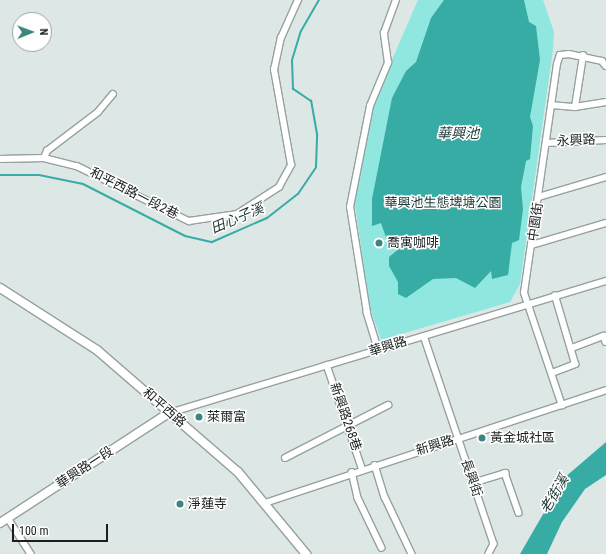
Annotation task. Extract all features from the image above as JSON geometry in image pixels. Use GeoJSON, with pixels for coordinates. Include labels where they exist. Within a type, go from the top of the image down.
{"type":"FeatureCollection","features":[{"type":"Feature","properties":{"kind":"street","name":"和平西路一段2巷"},"geometry":{"type":"LineString","coordinates":[[0,159],[44,158],[94,172],[189,221],[230,217],[269,195],[287,176],[291,165],[274,70],[281,38],[298,0]]}},
{"type":"Feature","properties":{"kind":"street"},"geometry":{"type":"LineString","coordinates":[[378,350],[367,313],[350,207],[370,106],[388,63],[384,33],[396,0]]}},
{"type":"Feature","properties":{"kind":"street","name":"中園街"},"geometry":{"type":"LineString","coordinates":[[525,305],[551,105],[560,55],[583,56]]}},
{"type":"Feature","properties":{"kind":"street"},"geometry":{"type":"LineString","coordinates":[[575,107],[583,56],[602,61],[606,66]]}},
{"type":"Feature","properties":{"kind":"street"},"geometry":{"type":"LineString","coordinates":[[44,158],[47,151],[98,112],[113,94]]}},
{"type":"Feature","properties":{"kind":"street"},"geometry":{"type":"LineString","coordinates":[[551,105],[575,107],[606,102]]}},
{"type":"Feature","properties":{"kind":"street","name":"永興路"},"geometry":{"type":"LineString","coordinates":[[546,143],[606,140]]}},
{"type":"Feature","properties":{"kind":"street"},"geometry":{"type":"LineString","coordinates":[[539,197],[606,177]]}},
{"type":"Feature","properties":{"kind":"street"},"geometry":{"type":"LineString","coordinates":[[532,245],[606,223]]}},
{"type":"Feature","properties":{"kind":"street","name":"華興路"},"geometry":{"type":"LineString","coordinates":[[169,412],[606,281]]}},
{"type":"Feature","properties":{"kind":"street","name":"和平西路"},"geometry":{"type":"LineString","coordinates":[[0,288],[97,350],[169,412],[238,472],[306,554]]}},
{"type":"Feature","properties":{"kind":"street"},"geometry":{"type":"LineString","coordinates":[[552,373],[575,364],[572,348],[555,296]]}},
{"type":"Feature","properties":{"kind":"street"},"geometry":{"type":"LineString","coordinates":[[525,305],[532,312],[562,406]]}},
{"type":"Feature","properties":{"kind":"street","name":"長興街"},"geometry":{"type":"LineString","coordinates":[[424,336],[494,544],[490,553]]}},
{"type":"Feature","properties":{"kind":"street"},"geometry":{"type":"LineString","coordinates":[[572,348],[604,336],[606,342]]}},
{"type":"Feature","properties":{"kind":"street","name":"新興路268巷"},"geometry":{"type":"LineString","coordinates":[[327,365],[362,468]]}},
{"type":"Feature","properties":{"kind":"street","name":"新興路"},"geometry":{"type":"LineString","coordinates":[[265,503],[362,468],[562,406],[606,390]]}},
{"type":"Feature","properties":{"kind":"street"},"geometry":{"type":"LineString","coordinates":[[285,458],[388,405]]}},
{"type":"Feature","properties":{"kind":"street","name":"華興路一段"},"geometry":{"type":"LineString","coordinates":[[0,523],[169,412]]}},
{"type":"Feature","properties":{"kind":"street"},"geometry":{"type":"LineString","coordinates":[[375,465],[385,497],[412,554]]}},
{"type":"Feature","properties":{"kind":"street"},"geometry":{"type":"LineString","coordinates":[[352,472],[358,498],[382,548]]}},
{"type":"Feature","properties":{"kind":"street"},"geometry":{"type":"LineString","coordinates":[[473,483],[505,473],[519,514]]}},
{"type":"Feature","properties":{"kind":"street"},"geometry":{"type":"LineString","coordinates":[[8,518],[31,554]]}},
{"type":"Feature","properties":{"kind":"green space","name":"華興池"},"geometry":{"type":"Polygon","coordinates":[[[418,0],[543,0],[554,32],[553,49],[520,284],[510,302],[381,340],[370,308],[354,198],[371,108],[418,0]]]}},
{"type":"Feature","properties":{"kind":"water","name":"華興池"},"geometry":{"type":"Polygon","coordinates":[[[444,0],[524,0],[529,22],[536,26],[540,60],[530,117],[533,126],[530,159],[526,161],[521,187],[523,209],[519,240],[512,243],[508,275],[492,279],[491,271],[475,288],[456,278],[433,279],[406,298],[398,294],[398,282],[389,266],[389,257],[400,248],[396,242],[388,243],[381,223],[372,226],[372,199],[392,98],[406,71],[416,62],[431,18],[444,0]]]}},
{"type":"Feature","properties":{"kind":"water"},"geometry":{"type":"Polygon","coordinates":[[[606,442],[606,475],[585,489],[562,522],[547,554],[520,554],[564,478],[606,442]]]}},
{"type":"Feature","properties":{"kind":"waterway","name":"田心子溪"},"geometry":{"type":"LineString","coordinates":[[0,175],[39,175],[83,184],[185,236],[212,242],[267,218],[298,194],[316,167],[317,134],[311,101],[293,89],[292,60],[301,31],[319,0]]}},
{"type":"Feature","properties":{"kind":"place","name":"喬寓咖啡"},"geometry":{"type":"Point","coordinates":[379,243]}},
{"type":"Feature","properties":{"kind":"place","name":"萊爾富"},"geometry":{"type":"Point","coordinates":[199,417]}},
{"type":"Feature","properties":{"kind":"place","name":"黃金城社區"},"geometry":{"type":"Point","coordinates":[482,438]}},
{"type":"Feature","properties":{"kind":"place","name":"淨蓮寺"},"geometry":{"type":"Point","coordinates":[180,504]}},
{"type":"Feature","properties":{"kind":"park label","name":"華興池生態埤塘公園"},"geometry":{"type":"Point","coordinates":[443,203]}},
{"type":"Feature","properties":{"kind":"water label","name":"老街溪"},"geometry":{"type":"Point","coordinates":[554,494]}}]}
